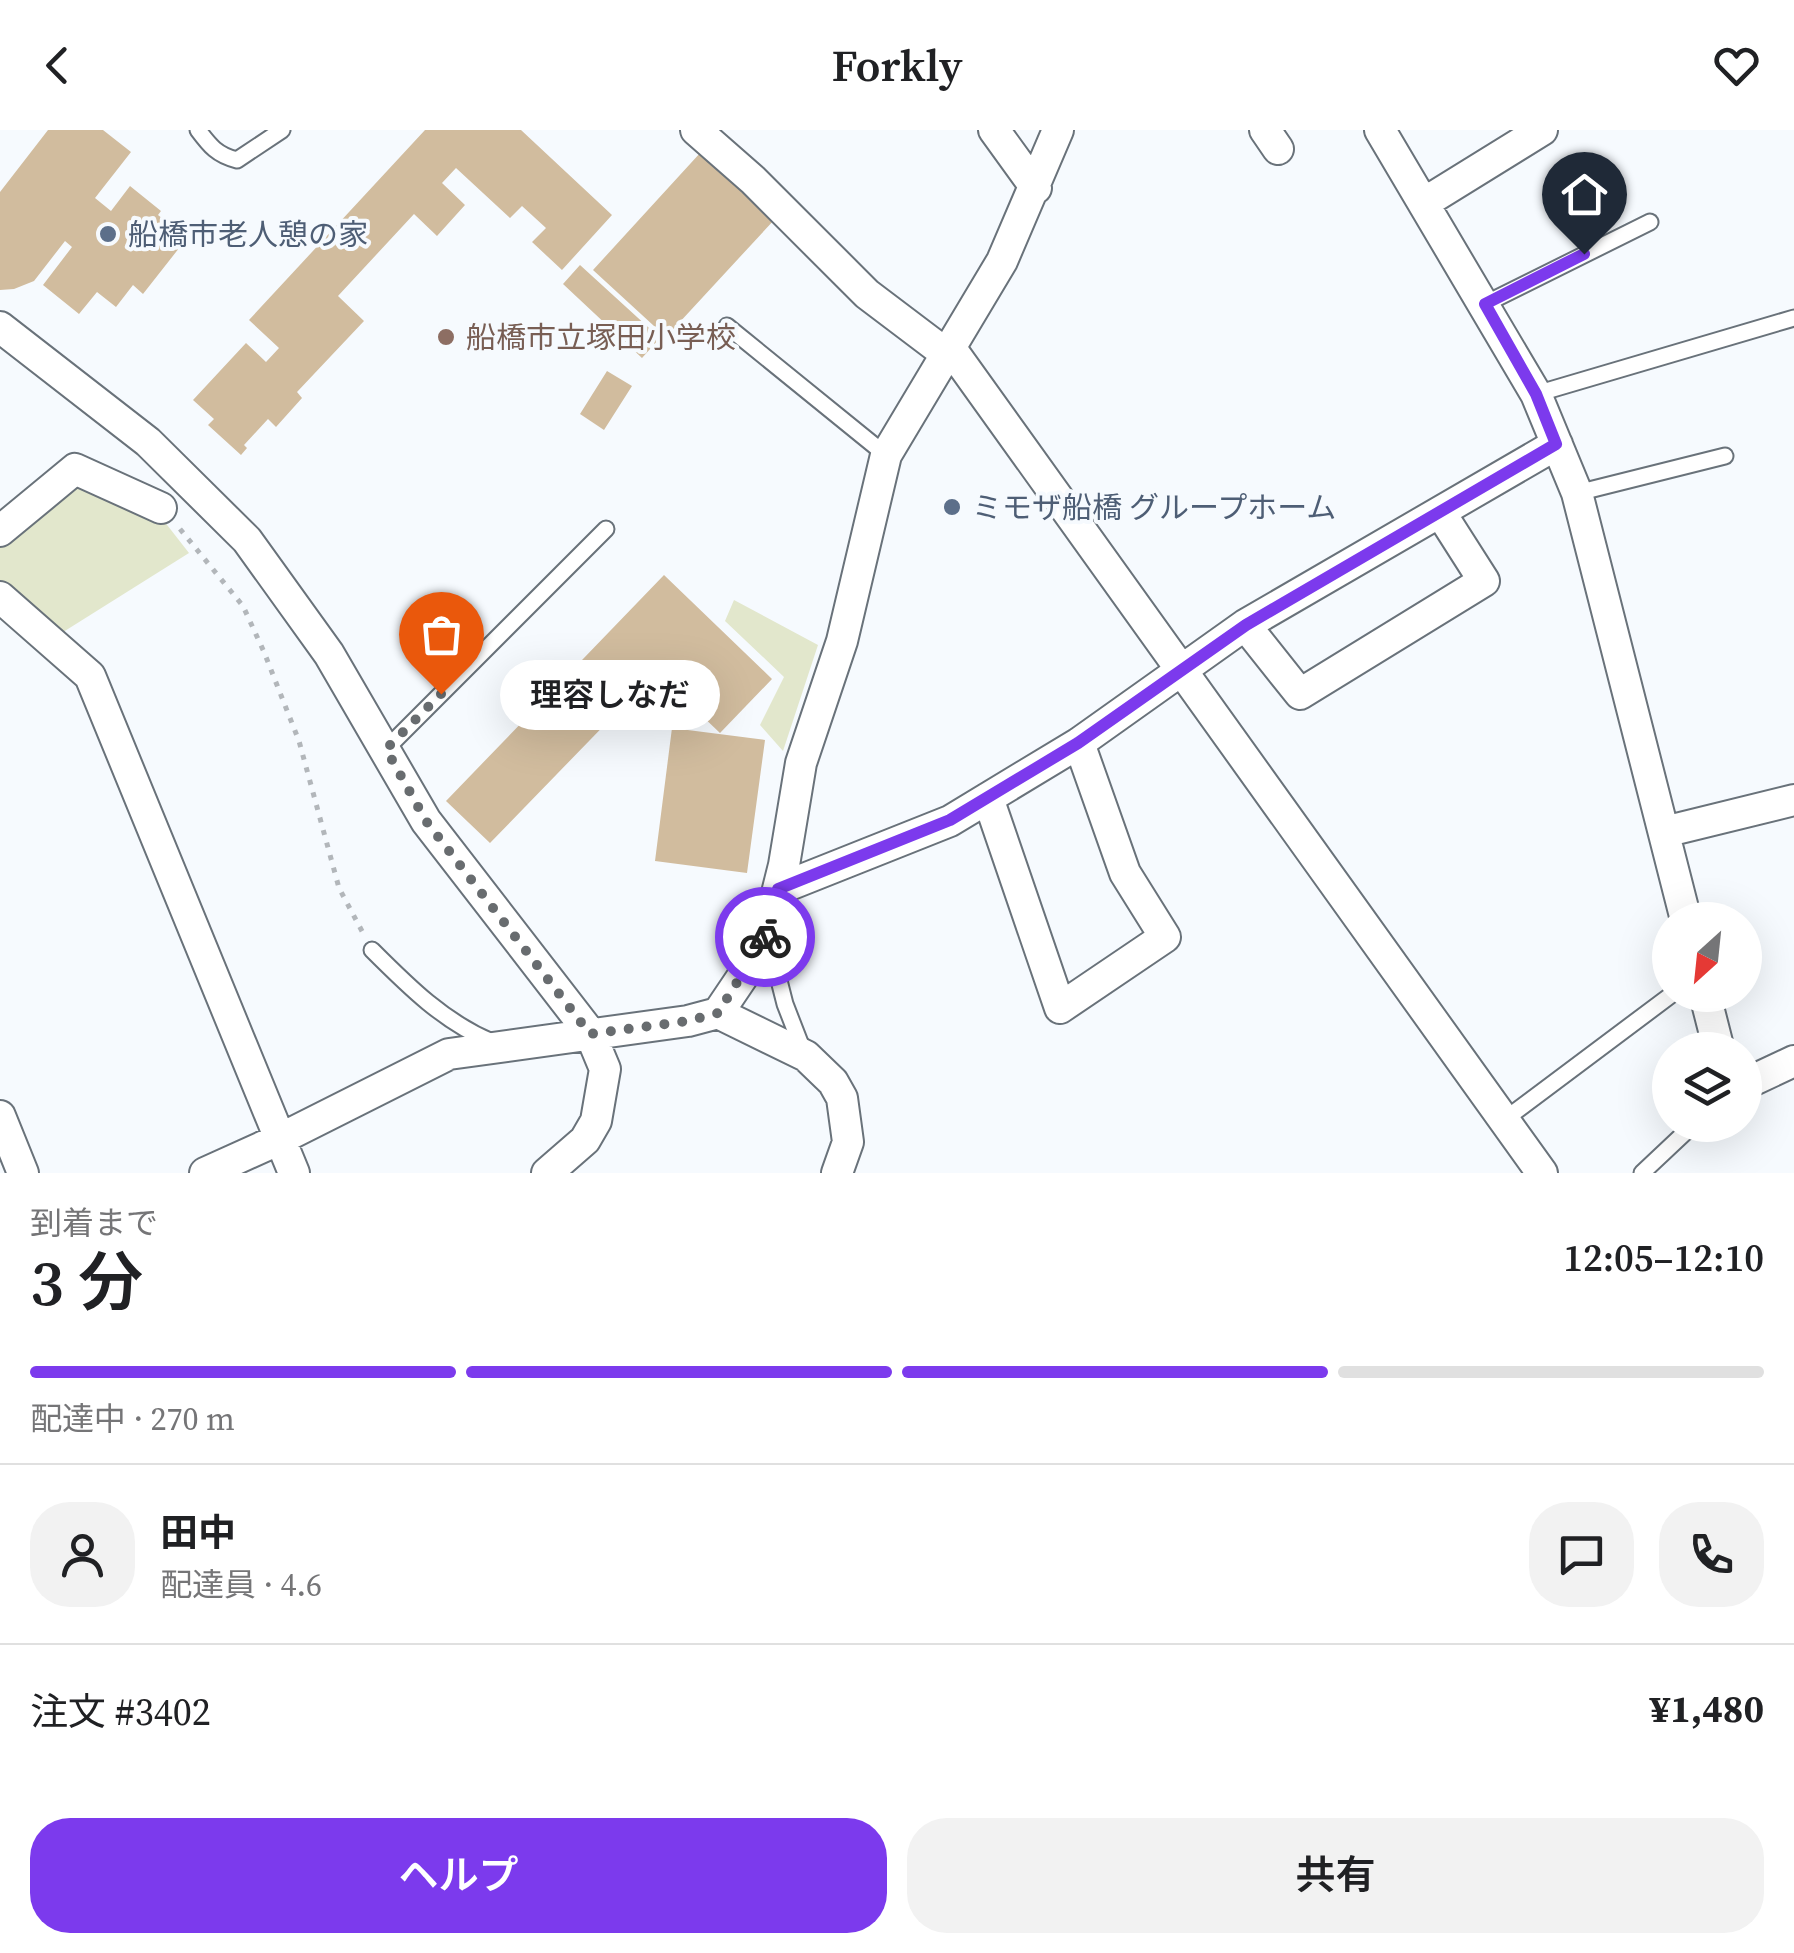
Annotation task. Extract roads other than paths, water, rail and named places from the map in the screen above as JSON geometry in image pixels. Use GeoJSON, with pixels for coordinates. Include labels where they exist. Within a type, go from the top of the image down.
{"type":"FeatureCollection","features":[{"type":"Feature","properties":{"kind":"street"},"geometry":{"type":"LineString","coordinates":[[696,130],[753,180],[868,294],[947,350],[1542,1173]]}},
{"type":"Feature","properties":{"kind":"street"},"geometry":{"type":"LineString","coordinates":[[994,130],[1036,188]]}},
{"type":"Feature","properties":{"kind":"street"},"geometry":{"type":"LineString","coordinates":[[718,1013],[767,933],[801,764],[842,640],[886,456],[1002,260],[1058,130]]}},
{"type":"Feature","properties":{"kind":"street"},"geometry":{"type":"LineString","coordinates":[[1380,130],[1536,394],[1577,493],[1682,902]]}},
{"type":"Feature","properties":{"kind":"street"},"geometry":{"type":"LineString","coordinates":[[1424,203],[1542,130]]}},
{"type":"Feature","properties":{"kind":"street"},"geometry":{"type":"LineString","coordinates":[[0,326],[148,442],[247,540],[329,654],[426,821],[590,1034],[606,1069],[596,1121],[585,1140],[547,1173]]}},
{"type":"Feature","properties":{"kind":"street"},"geometry":{"type":"LineString","coordinates":[[778,889],[950,820],[1078,743],[1246,625],[1556,444]]}},
{"type":"Feature","properties":{"kind":"street"},"geometry":{"type":"LineString","coordinates":[[0,531],[75,468],[160,508]]}},
{"type":"Feature","properties":{"kind":"street"},"geometry":{"type":"LineString","coordinates":[[1246,625],[1300,694],[1484,581],[1440,512]]}},
{"type":"Feature","properties":{"kind":"street"},"geometry":{"type":"LineString","coordinates":[[0,598],[90,676],[294,1173]]}},
{"type":"Feature","properties":{"kind":"street"},"geometry":{"type":"LineString","coordinates":[[988,798],[1060,1008],[1164,938],[1125,873],[1078,743]]}},
{"type":"Feature","properties":{"kind":"street"},"geometry":{"type":"LineString","coordinates":[[1664,832],[1794,800]]}},
{"type":"Feature","properties":{"kind":"street"},"geometry":{"type":"LineString","coordinates":[[205,1173],[449,1054],[688,1021],[718,1013],[806,1056],[833,1082],[842,1098],[848,1142],[837,1173]]}},
{"type":"Feature","properties":{"kind":"street"},"geometry":{"type":"LineString","coordinates":[[1762,1076],[1794,1061]]}},
{"type":"Feature","properties":{"kind":"street"},"geometry":{"type":"LineString","coordinates":[[0,1116],[23,1173]]}},
{"type":"Feature","properties":{"kind":"lane"},"geometry":{"type":"LineString","coordinates":[[198,130],[210,148],[237,160],[282,130]]}},
{"type":"Feature","properties":{"kind":"lane"},"geometry":{"type":"LineString","coordinates":[[1485,304],[1650,222]]}},
{"type":"Feature","properties":{"kind":"lane"},"geometry":{"type":"LineString","coordinates":[[1536,394],[1794,318]]}},
{"type":"Feature","properties":{"kind":"lane"},"geometry":{"type":"LineString","coordinates":[[727,326],[886,456]]}},
{"type":"Feature","properties":{"kind":"lane"},"geometry":{"type":"LineString","coordinates":[[1577,493],[1724,456]]}},
{"type":"Feature","properties":{"kind":"lane"},"geometry":{"type":"LineString","coordinates":[[386,749],[606,529]]}},
{"type":"Feature","properties":{"kind":"lane"},"geometry":{"type":"LineString","coordinates":[[767,933],[784,1004],[806,1056]]}},
{"type":"Feature","properties":{"kind":"lane"},"geometry":{"type":"LineString","coordinates":[[372,950],[412,990],[460,1029],[500,1045]]}},
{"type":"Feature","properties":{"kind":"lane"},"geometry":{"type":"LineString","coordinates":[[1504,1120],[1652,1009]]}},
{"type":"Feature","properties":{"kind":"lane"},"geometry":{"type":"LineString","coordinates":[[1642,1173],[1675,1142]]}},
{"type":"Feature","properties":{"kind":"place","name":"船橋市老人憩の家"},"geometry":{"type":"Point","coordinates":[108,234]}},
{"type":"Feature","properties":{"kind":"place","name":"船橋市立塚田小学校"},"geometry":{"type":"Point","coordinates":[446,337]}},
{"type":"Feature","properties":{"kind":"place","name":"ミモザ船橋 グループホーム"},"geometry":{"type":"Point","coordinates":[952,507]}},
{"type":"Feature","properties":{"kind":"place","name":"理容しなだ"},"geometry":{"type":"Point","coordinates":[441,694]}}]}
